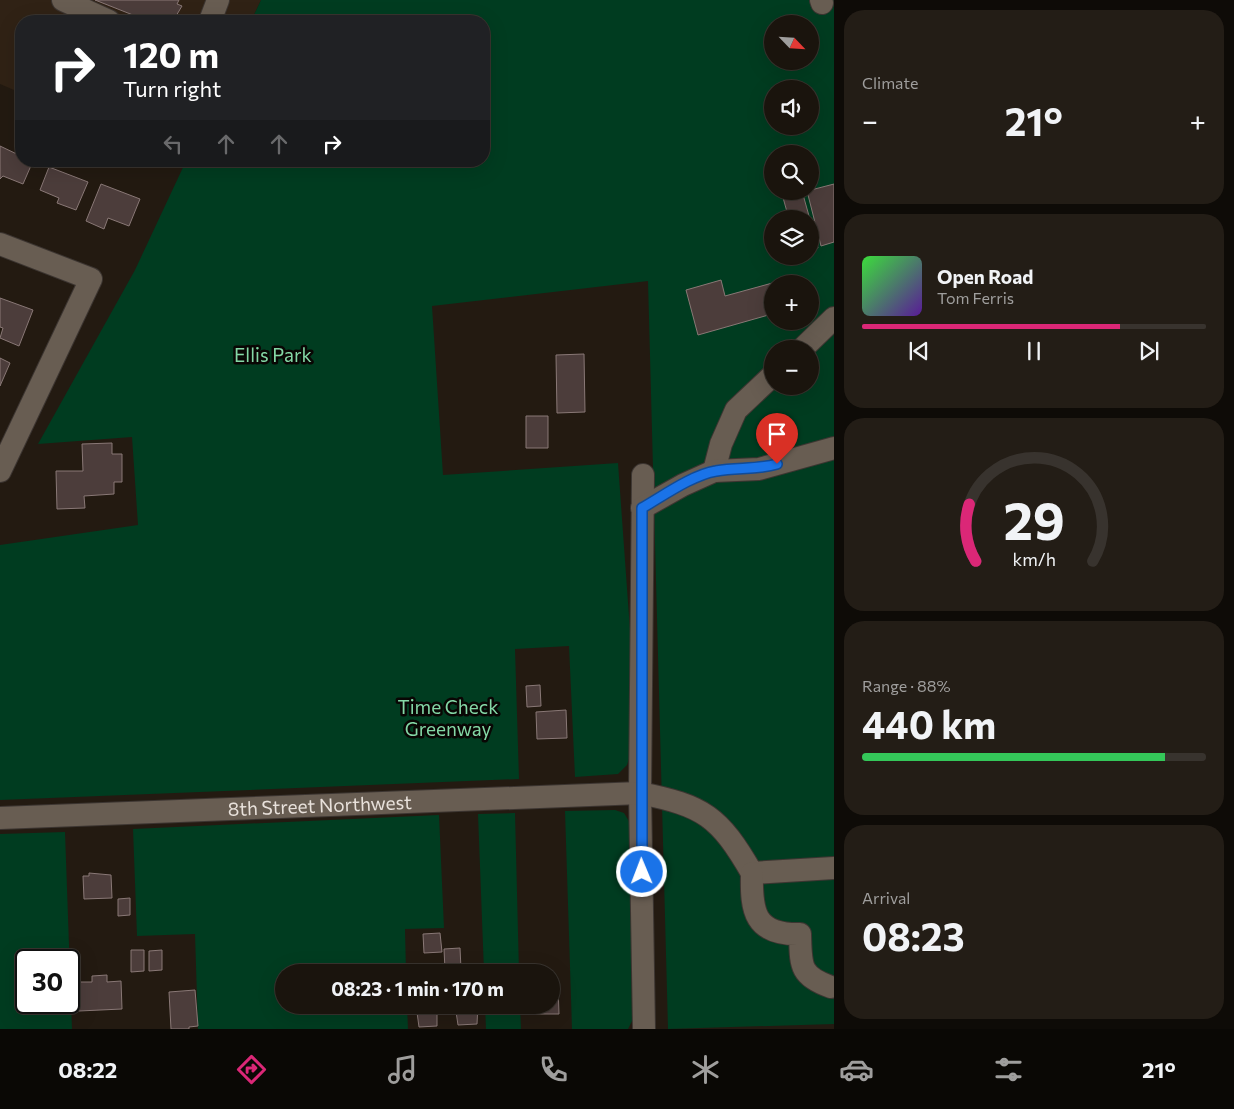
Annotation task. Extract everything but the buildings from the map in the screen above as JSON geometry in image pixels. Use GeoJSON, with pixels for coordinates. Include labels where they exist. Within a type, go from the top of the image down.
{"type":"FeatureCollection","features":[{"type":"Feature","properties":{"kind":"street"},"geometry":{"type":"LineString","coordinates":[[63,0],[96,15]]}},
{"type":"Feature","properties":{"kind":"street"},"geometry":{"type":"LineString","coordinates":[[212,15],[218,0]]}},
{"type":"Feature","properties":{"kind":"street"},"geometry":{"type":"LineString","coordinates":[[0,244],[91,279],[0,471]]}},
{"type":"Feature","properties":{"kind":"street"},"geometry":{"type":"LineString","coordinates":[[811,340],[834,318]]}},
{"type":"Feature","properties":{"kind":"street"},"geometry":{"type":"LineString","coordinates":[[714,471],[721,444],[736,410],[764,384]]}},
{"type":"Feature","properties":{"kind":"street"},"geometry":{"type":"LineString","coordinates":[[642,508],[683,485],[714,471],[759,469],[834,448]]}},
{"type":"Feature","properties":{"kind":"street"},"geometry":{"type":"LineString","coordinates":[[643,475],[640,793],[644,1029]]}},
{"type":"Feature","properties":{"kind":"street","name":"8th Street Northwest"},"geometry":{"type":"LineString","coordinates":[[0,818],[640,793],[678,801],[694,807],[717,823],[736,844],[752,873]]}},
{"type":"Feature","properties":{"kind":"street"},"geometry":{"type":"LineString","coordinates":[[831,987],[816,982],[806,974],[801,964],[800,934],[786,935],[772,931],[763,925],[756,915],[752,901],[752,873],[834,868]]}},
{"type":"Feature","properties":{"kind":"shaded area"},"geometry":{"type":"Polygon","coordinates":[[[0,0],[261,0],[254,15],[15,15],[15,90],[0,84],[0,0]]]}},
{"type":"Feature","properties":{"kind":"green space","name":"Ellis Park"},"geometry":{"type":"Polygon","coordinates":[[[261,0],[834,0],[834,1024],[668,1029],[648,281],[432,306],[443,475],[618,463],[631,644],[631,753],[627,765],[618,774],[575,777],[569,646],[515,649],[519,779],[0,800],[0,545],[138,525],[132,437],[38,444],[135,270],[183,167],[490,167],[490,15],[254,15],[261,0]]]}},
{"type":"Feature","properties":{"kind":"green space"},"geometry":{"type":"Polygon","coordinates":[[[615,810],[624,813],[630,823],[632,1021],[628,1029],[572,1029],[565,811],[615,810]]]}},
{"type":"Feature","properties":{"kind":"green space"},"geometry":{"type":"Polygon","coordinates":[[[515,813],[519,964],[484,964],[478,814],[515,813]]]}},
{"type":"Feature","properties":{"kind":"green space"},"geometry":{"type":"Polygon","coordinates":[[[439,815],[444,928],[405,929],[406,964],[275,964],[275,1014],[407,1014],[408,1029],[198,1029],[195,934],[137,936],[133,829],[439,815]]]}},
{"type":"Feature","properties":{"kind":"green space"},"geometry":{"type":"Polygon","coordinates":[[[65,832],[69,949],[15,949],[15,1014],[71,1014],[72,1029],[0,1029],[0,834],[65,832]]]}},
{"type":"Feature","properties":{"kind":"green space"},"geometry":{"type":"Polygon","coordinates":[[[485,1014],[520,1014],[521,1029],[486,1029],[485,1014]]]}},
{"type":"Feature","properties":{"kind":"route"},"geometry":{"type":"LineString","coordinates":[[642,872],[640,773],[642,508],[683,485],[714,471],[759,469],[777,464]]}},
{"type":"Feature","properties":{"kind":"park label","name":"Time Check Greenway"},"geometry":{"type":"Point","coordinates":[448,718]}}]}
